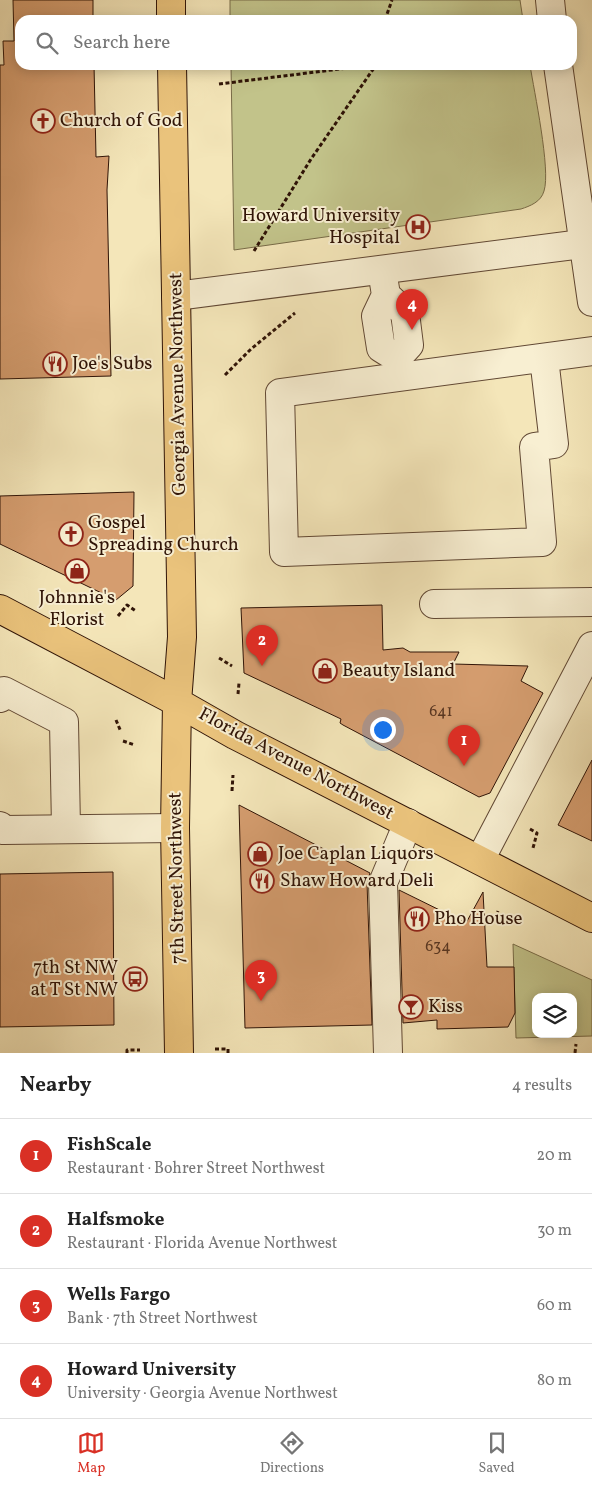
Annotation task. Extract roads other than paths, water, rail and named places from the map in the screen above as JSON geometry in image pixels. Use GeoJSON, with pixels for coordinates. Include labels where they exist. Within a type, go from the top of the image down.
{"type":"FeatureCollection","features":[{"type":"Feature","properties":{"kind":"main road"},"geometry":{"type":"LineString","coordinates":[[171,0],[171,15]]}},
{"type":"Feature","properties":{"kind":"main road","name":"Georgia Avenue Northwest"},"geometry":{"type":"LineString","coordinates":[[172,70],[182,637],[177,702]]}},
{"type":"Feature","properties":{"kind":"main road","name":"Florida Avenue Northwest"},"geometry":{"type":"LineString","coordinates":[[0,609],[177,702],[235,735],[592,918]]}},
{"type":"Feature","properties":{"kind":"main road","name":"7th Street Northwest"},"geometry":{"type":"LineString","coordinates":[[177,702],[175,828],[179,1053]]}},
{"type":"Feature","properties":{"kind":"street"},"geometry":{"type":"LineString","coordinates":[[550,0],[552,15]]}},
{"type":"Feature","properties":{"kind":"street"},"geometry":{"type":"LineString","coordinates":[[559,70],[582,244],[592,302]]}},
{"type":"Feature","properties":{"kind":"street"},"geometry":{"type":"LineString","coordinates":[[176,296],[384,282],[582,244]]}},
{"type":"Feature","properties":{"kind":"street"},"geometry":{"type":"LineString","coordinates":[[384,282],[376,316],[381,348],[398,368]]}},
{"type":"Feature","properties":{"kind":"street"},"geometry":{"type":"LineString","coordinates":[[544,358],[554,444],[534,447],[542,542],[284,552],[280,393],[398,368],[544,358],[592,351]]}},
{"type":"Feature","properties":{"kind":"street"},"geometry":{"type":"LineString","coordinates":[[434,604],[592,602]]}},
{"type":"Feature","properties":{"kind":"street"},"geometry":{"type":"LineString","coordinates":[[480,860],[592,646]]}},
{"type":"Feature","properties":{"kind":"street"},"geometry":{"type":"LineString","coordinates":[[0,698],[4,691],[64,722],[66,828]]}},
{"type":"Feature","properties":{"kind":"street"},"geometry":{"type":"LineString","coordinates":[[388,1053],[383,882],[408,823]]}},
{"type":"Feature","properties":{"kind":"street"},"geometry":{"type":"LineString","coordinates":[[0,826],[3,830],[175,828]]}},
{"type":"Feature","properties":{"kind":"place","name":"Church of God"},"geometry":{"type":"Point","coordinates":[43,121]}},
{"type":"Feature","properties":{"kind":"place","name":"Howard University Hospital"},"geometry":{"type":"Point","coordinates":[418,227]}},
{"type":"Feature","properties":{"kind":"place","name":"Howard University"},"geometry":{"type":"Point","coordinates":[412,330]}},
{"type":"Feature","properties":{"kind":"place","name":"Joe's Subs"},"geometry":{"type":"Point","coordinates":[55,364]}},
{"type":"Feature","properties":{"kind":"place","name":"Gospel Spreading Church"},"geometry":{"type":"Point","coordinates":[71,534]}},
{"type":"Feature","properties":{"kind":"place","name":"Johnnie's Florist"},"geometry":{"type":"Point","coordinates":[77,571]}},
{"type":"Feature","properties":{"kind":"place","name":"Halfsmoke"},"geometry":{"type":"Point","coordinates":[262,666]}},
{"type":"Feature","properties":{"kind":"place","name":"Beauty Island"},"geometry":{"type":"Point","coordinates":[325,671]}},
{"type":"Feature","properties":{"kind":"place","name":"FishScale"},"geometry":{"type":"Point","coordinates":[464,766]}},
{"type":"Feature","properties":{"kind":"place","name":"Joe Caplan Liquors"},"geometry":{"type":"Point","coordinates":[260,854]}},
{"type":"Feature","properties":{"kind":"place","name":"Shaw Howard Deli"},"geometry":{"type":"Point","coordinates":[262,881]}},
{"type":"Feature","properties":{"kind":"place","name":"Pho House"},"geometry":{"type":"Point","coordinates":[417,919]}},
{"type":"Feature","properties":{"kind":"place","name":"7th St NW at T St NW"},"geometry":{"type":"Point","coordinates":[135,979]}},
{"type":"Feature","properties":{"kind":"place","name":"Wells Fargo"},"geometry":{"type":"Point","coordinates":[261,1001]}},
{"type":"Feature","properties":{"kind":"place","name":"Kiss"},"geometry":{"type":"Point","coordinates":[411,1007]}}]}
